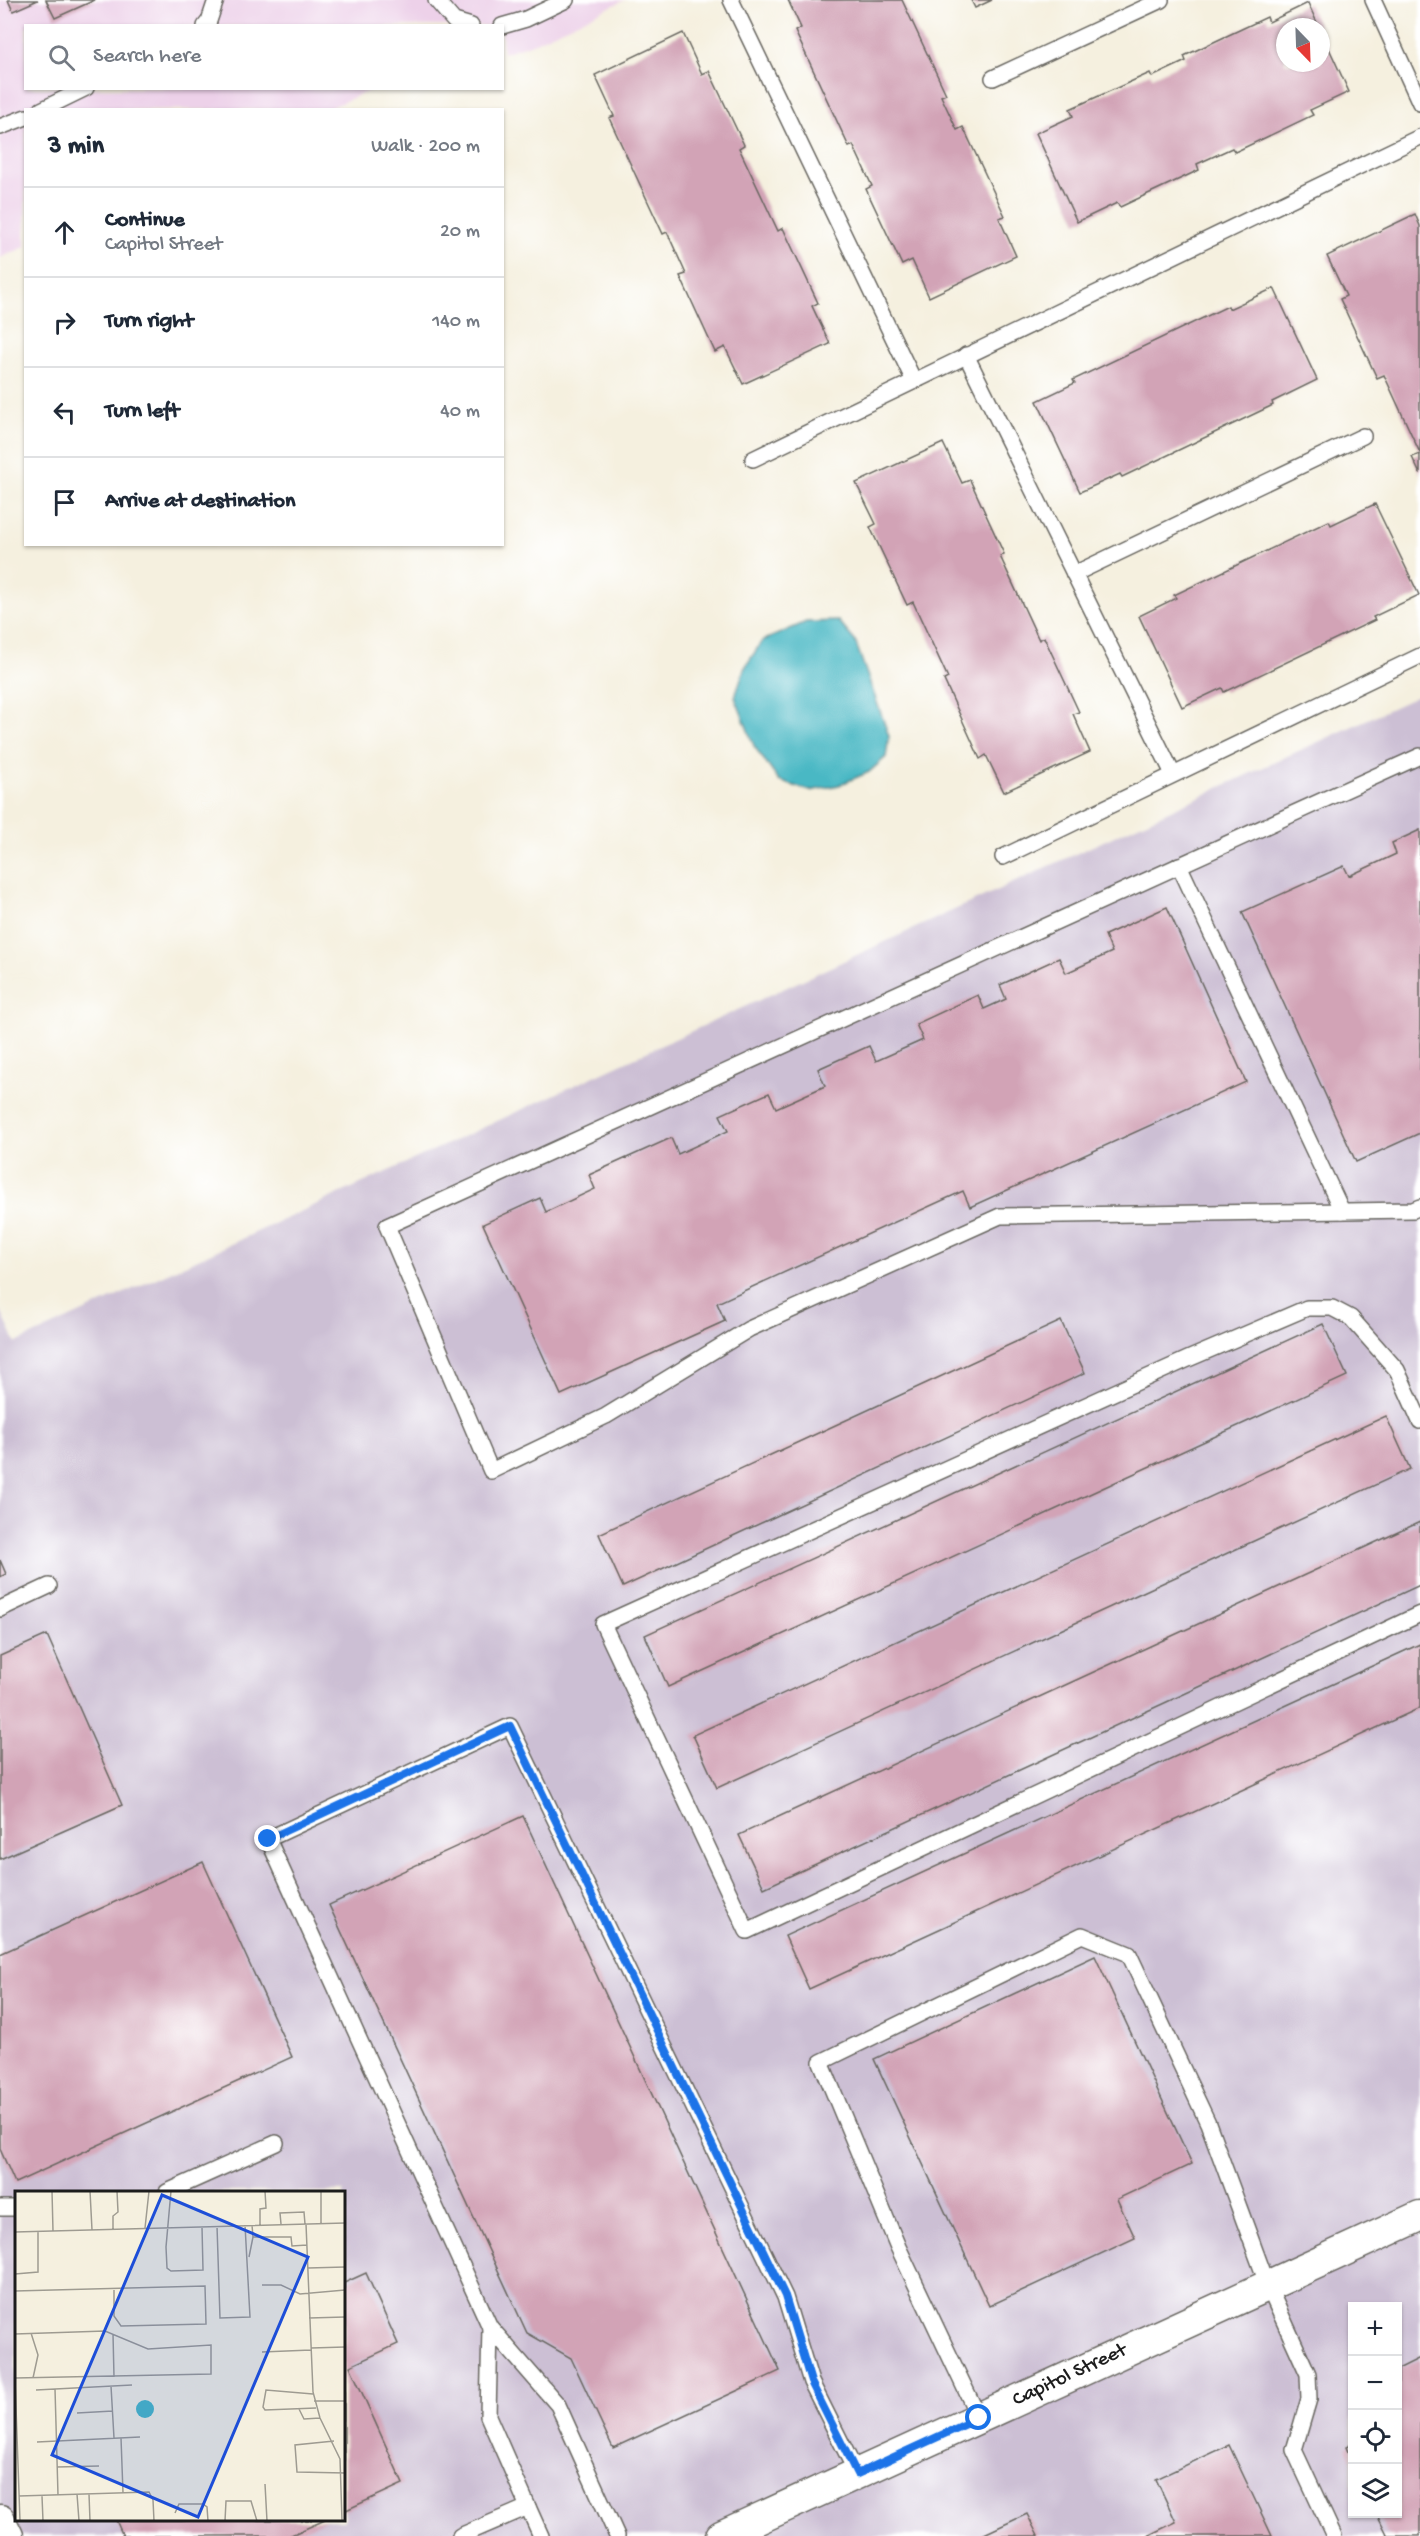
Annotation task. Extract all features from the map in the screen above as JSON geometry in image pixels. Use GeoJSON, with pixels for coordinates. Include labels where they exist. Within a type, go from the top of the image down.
{"type":"FeatureCollection","features":[{"type":"Feature","properties":{"kind":"street","name":"Capitol Street"},"geometry":{"type":"LineString","coordinates":[[721,2536],[1420,2216]]}},
{"type":"Feature","properties":{"kind":"street"},"geometry":{"type":"LineString","coordinates":[[0,2520],[8,2536]]}},
{"type":"Feature","properties":{"kind":"lane"},"geometry":{"type":"LineString","coordinates":[[207,24],[216,0]]}},
{"type":"Feature","properties":{"kind":"lane"},"geometry":{"type":"LineString","coordinates":[[436,0],[454,21],[464,24]]}},
{"type":"Feature","properties":{"kind":"lane"},"geometry":{"type":"LineString","coordinates":[[504,25],[526,19],[567,0]]}},
{"type":"Feature","properties":{"kind":"lane"},"geometry":{"type":"LineString","coordinates":[[731,0],[914,381]]}},
{"type":"Feature","properties":{"kind":"lane"},"geometry":{"type":"LineString","coordinates":[[993,78],[1161,0]]}},
{"type":"Feature","properties":{"kind":"lane"},"geometry":{"type":"LineString","coordinates":[[1373,0],[1420,103]]}},
{"type":"Feature","properties":{"kind":"lane"},"geometry":{"type":"LineString","coordinates":[[45,108],[82,90]]}},
{"type":"Feature","properties":{"kind":"lane"},"geometry":{"type":"LineString","coordinates":[[0,127],[24,118]]}},
{"type":"Feature","properties":{"kind":"lane"},"geometry":{"type":"LineString","coordinates":[[753,459],[1420,137]]}},
{"type":"Feature","properties":{"kind":"lane"},"geometry":{"type":"LineString","coordinates":[[966,356],[1173,774]]}},
{"type":"Feature","properties":{"kind":"lane"},"geometry":{"type":"LineString","coordinates":[[1074,573],[1363,436]]}},
{"type":"Feature","properties":{"kind":"lane"},"geometry":{"type":"LineString","coordinates":[[1003,857],[1420,656]]}},
{"type":"Feature","properties":{"kind":"lane"},"geometry":{"type":"LineString","coordinates":[[1420,756],[387,1226],[491,1471],[606,1416],[749,1329],[1000,1215],[1342,1212],[1413,1210],[1420,1207]]}},
{"type":"Feature","properties":{"kind":"lane"},"geometry":{"type":"LineString","coordinates":[[1179,865],[1342,1212]]}},
{"type":"Feature","properties":{"kind":"lane"},"geometry":{"type":"LineString","coordinates":[[1420,1421],[1397,1370],[1351,1318],[1332,1308],[1307,1308],[1188,1359],[603,1624],[747,1931],[1420,1614]]}},
{"type":"Feature","properties":{"kind":"lane"},"geometry":{"type":"LineString","coordinates":[[0,1609],[49,1586]]}},
{"type":"Feature","properties":{"kind":"lane"},"geometry":{"type":"LineString","coordinates":[[617,2536],[558,2405],[490,2327],[268,1839],[510,1726],[785,2296],[811,2382],[857,2474]]}},
{"type":"Feature","properties":{"kind":"lane"},"geometry":{"type":"LineString","coordinates":[[979,2418],[898,2247],[821,2062],[1082,1935],[1129,1954],[1208,2123],[1268,2286],[1308,2374],[1309,2399],[1294,2450],[1334,2536]]}},
{"type":"Feature","properties":{"kind":"lane"},"geometry":{"type":"LineString","coordinates":[[171,2191],[276,2143]]}},
{"type":"Feature","properties":{"kind":"lane"},"geometry":{"type":"LineString","coordinates":[[490,2327],[488,2416],[541,2536]]}},
{"type":"Feature","properties":{"kind":"lane"},"geometry":{"type":"LineString","coordinates":[[460,2536],[528,2507]]}},
{"type":"Feature","properties":{"kind":"shaded area"},"geometry":{"type":"Polygon","coordinates":[[[0,0],[625,0],[533,43],[504,53],[504,24],[24,24],[24,90],[371,90],[329,108],[24,108],[24,247],[0,258],[0,0]]]}},
{"type":"Feature","properties":{"kind":"shaded area"},"geometry":{"type":"Polygon","coordinates":[[[1420,695],[1420,2536],[0,2536],[0,1310],[16,1343],[1420,695]]]}},
{"type":"Feature","properties":{"kind":"water"},"geometry":{"type":"Polygon","coordinates":[[[838,621],[855,641],[889,736],[886,757],[869,772],[839,785],[810,791],[779,781],[754,746],[735,697],[744,669],[762,641],[806,622],[838,621]]]}},
{"type":"Feature","properties":{"kind":"building"},"geometry":{"type":"Polygon","coordinates":[[[8,0],[38,0],[13,11],[8,0]]]}},
{"type":"Feature","properties":{"kind":"building"},"geometry":{"type":"Polygon","coordinates":[[[46,0],[95,0],[55,18],[46,0]]]}},
{"type":"Feature","properties":{"kind":"building"},"geometry":{"type":"Polygon","coordinates":[[[788,0],[902,0],[946,94],[941,96],[957,130],[963,127],[1005,216],[999,218],[1016,256],[929,297],[912,260],[902,265],[866,189],[872,186],[853,145],[849,147],[795,31],[801,28],[788,0]]]}},
{"type":"Feature","properties":{"kind":"building"},"geometry":{"type":"Polygon","coordinates":[[[971,0],[992,0],[975,8],[971,0]]]}},
{"type":"Feature","properties":{"kind":"building"},"geometry":{"type":"Polygon","coordinates":[[[1308,3],[1315,18],[1277,18],[1308,3]]]}},
{"type":"Feature","properties":{"kind":"building"},"geometry":{"type":"Polygon","coordinates":[[[1267,17],[1269,22],[1276,19],[1276,72],[1330,72],[1330,51],[1349,92],[1310,110],[1313,115],[1235,152],[1232,148],[1197,164],[1199,170],[1120,207],[1117,203],[1077,222],[1036,133],[1073,116],[1070,109],[1150,73],[1152,77],[1186,61],[1184,56],[1267,17]]]}},
{"type":"Feature","properties":{"kind":"building"},"geometry":{"type":"Polygon","coordinates":[[[683,33],[702,74],[709,71],[744,145],[739,148],[778,231],[783,228],[818,303],[812,306],[830,344],[743,384],[725,347],[715,352],[680,276],[686,274],[667,232],[663,234],[609,118],[614,116],[595,75],[683,33]]]}},
{"type":"Feature","properties":{"kind":"building"},"geometry":{"type":"Polygon","coordinates":[[[1415,214],[1420,226],[1420,453],[1384,375],[1377,378],[1340,299],[1346,296],[1327,256],[1415,214]]]}},
{"type":"Feature","properties":{"kind":"building"},"geometry":{"type":"Polygon","coordinates":[[[1274,288],[1317,380],[1272,402],[1273,405],[1122,477],[1120,474],[1080,492],[1037,401],[1075,383],[1073,380],[1228,306],[1229,309],[1274,288]]]}},
{"type":"Feature","properties":{"kind":"building"},"geometry":{"type":"Polygon","coordinates":[[[943,443],[962,483],[970,480],[1004,554],[1000,556],[1039,640],[1044,637],[1079,712],[1073,714],[1090,752],[1004,792],[986,755],[980,759],[944,680],[948,678],[913,602],[907,605],[870,527],[876,524],[856,483],[943,443]]]}},
{"type":"Feature","properties":{"kind":"building"},"geometry":{"type":"Polygon","coordinates":[[[1420,454],[1420,474],[1412,457],[1420,454]]]}},
{"type":"Feature","properties":{"kind":"building"},"geometry":{"type":"Polygon","coordinates":[[[1375,504],[1419,595],[1373,617],[1375,620],[1224,692],[1222,688],[1182,707],[1139,616],[1176,598],[1174,595],[1329,521],[1331,525],[1375,504]]]}},
{"type":"Feature","properties":{"kind":"building"},"geometry":{"type":"Polygon","coordinates":[[[1420,830],[1420,1133],[1356,1162],[1242,912],[1344,866],[1349,876],[1396,854],[1392,843],[1420,830]]]}},
{"type":"Feature","properties":{"kind":"building"},"geometry":{"type":"Polygon","coordinates":[[[1167,907],[1246,1082],[970,1207],[963,1191],[717,1303],[725,1321],[561,1395],[483,1224],[540,1198],[546,1212],[595,1189],[589,1175],[671,1138],[678,1154],[728,1131],[720,1115],[769,1093],[776,1108],[825,1086],[818,1069],[869,1046],[876,1061],[923,1040],[916,1024],[978,995],[984,1009],[1006,999],[1000,985],[1059,958],[1066,973],[1112,952],[1105,935],[1167,907]]]}},
{"type":"Feature","properties":{"kind":"building"},"geometry":{"type":"Polygon","coordinates":[[[1061,1321],[1085,1373],[623,1587],[599,1534],[1061,1321]]]}},
{"type":"Feature","properties":{"kind":"building"},"geometry":{"type":"Polygon","coordinates":[[[1323,1324],[1347,1376],[668,1687],[645,1635],[1323,1324]]]}},
{"type":"Feature","properties":{"kind":"building"},"geometry":{"type":"Polygon","coordinates":[[[1386,1416],[1410,1469],[717,1788],[693,1735],[1386,1416]]]}},
{"type":"Feature","properties":{"kind":"building"},"geometry":{"type":"Polygon","coordinates":[[[1420,1522],[1420,1585],[764,1888],[739,1835],[1420,1522]]]}},
{"type":"Feature","properties":{"kind":"building"},"geometry":{"type":"Polygon","coordinates":[[[0,1560],[6,1574],[0,1577],[0,1560]]]}},
{"type":"Feature","properties":{"kind":"building"},"geometry":{"type":"Polygon","coordinates":[[[47,1635],[122,1805],[0,1859],[0,1656],[47,1635]]]}},
{"type":"Feature","properties":{"kind":"building"},"geometry":{"type":"Polygon","coordinates":[[[1420,1644],[1420,1708],[809,1989],[785,1936],[1420,1644]]]}},
{"type":"Feature","properties":{"kind":"building"},"geometry":{"type":"Polygon","coordinates":[[[523,1816],[780,2371],[613,2448],[571,2358],[527,2333],[329,1905],[523,1816]]]}},
{"type":"Feature","properties":{"kind":"building"},"geometry":{"type":"Polygon","coordinates":[[[203,1862],[292,2057],[15,2183],[0,2149],[0,1954],[203,1862]]]}},
{"type":"Feature","properties":{"kind":"building"},"geometry":{"type":"Polygon","coordinates":[[[1095,1956],[1192,2164],[1117,2199],[1135,2238],[989,2306],[874,2059],[1095,1956]]]}},
{"type":"Feature","properties":{"kind":"building"},"geometry":{"type":"Polygon","coordinates":[[[366,2273],[398,2344],[350,2366],[403,2484],[345,2511],[345,2283],[366,2273]]]}},
{"type":"Feature","properties":{"kind":"building"},"geometry":{"type":"Polygon","coordinates":[[[1420,2358],[1420,2536],[1388,2536],[1379,2518],[1402,2518],[1402,2367],[1420,2358]]]}},
{"type":"Feature","properties":{"kind":"building"},"geometry":{"type":"Polygon","coordinates":[[[1229,2445],[1272,2536],[1147,2536],[1176,2522],[1156,2479],[1229,2445]]]}},
{"type":"Feature","properties":{"kind":"building"},"geometry":{"type":"Polygon","coordinates":[[[1027,2514],[1038,2536],[980,2536],[1027,2514]]]}},
{"type":"Feature","properties":{"kind":"building"},"geometry":{"type":"Polygon","coordinates":[[[116,2521],[323,2521],[289,2536],[123,2536],[116,2521]]]}},
{"type":"Feature","properties":{"kind":"route"},"geometry":{"type":"LineString","coordinates":[[268,1839],[510,1726],[785,2296],[811,2382],[857,2474],[979,2418]]}}]}
